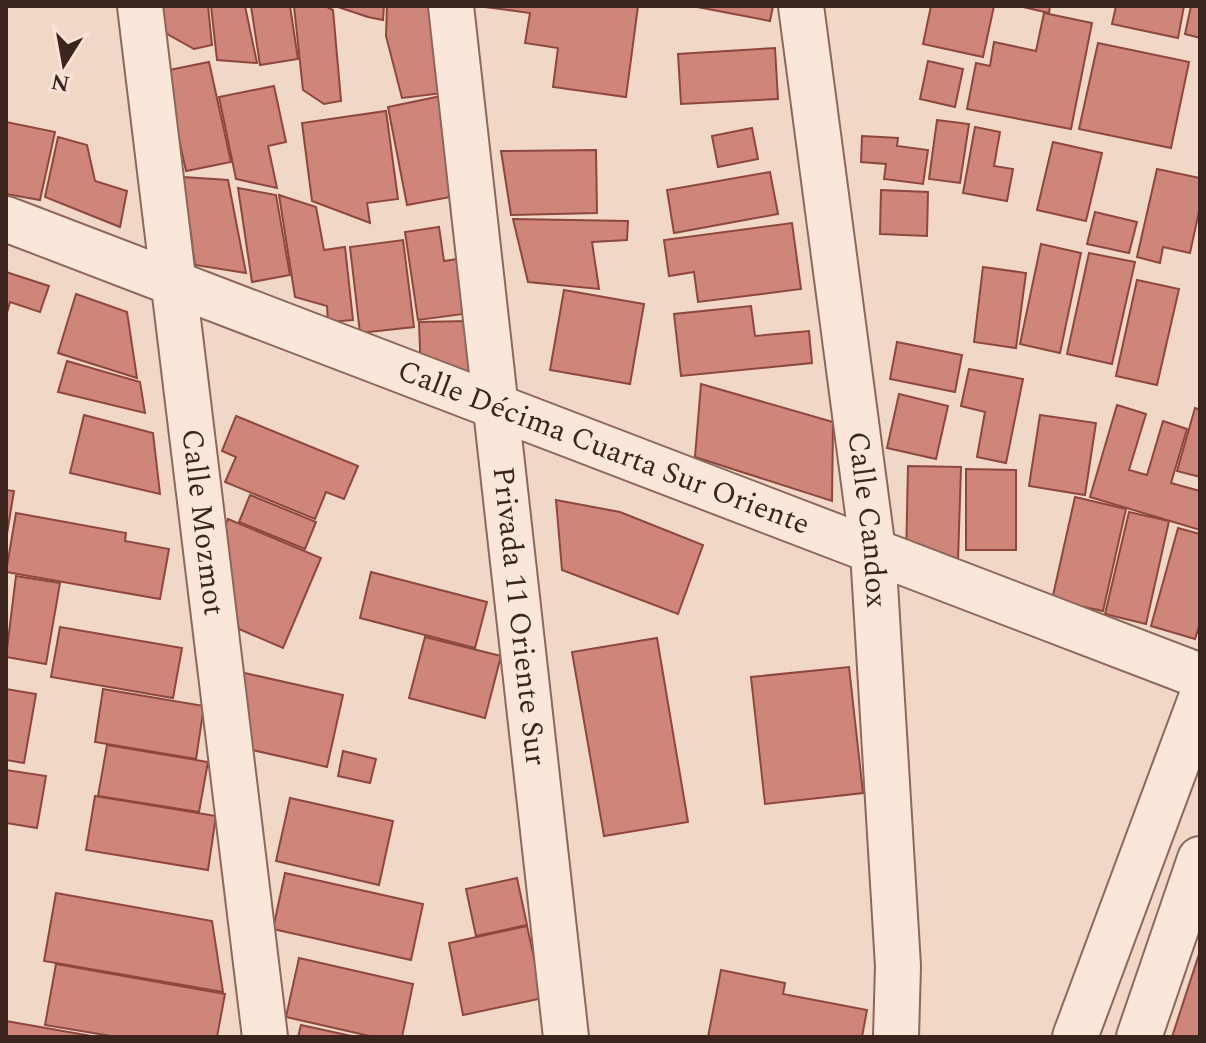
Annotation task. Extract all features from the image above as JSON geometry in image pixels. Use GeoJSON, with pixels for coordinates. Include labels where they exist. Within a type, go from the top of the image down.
{"type":"FeatureCollection","features":[{"type":"Feature","properties":{"kind":"street","name":"Calle Mozmot"},"geometry":{"type":"LineString","coordinates":[[140,6],[265,1037]]}},
{"type":"Feature","properties":{"kind":"street","name":"Privada 11 Oriente Sur"},"geometry":{"type":"LineString","coordinates":[[451,6],[566,1037]]}},
{"type":"Feature","properties":{"kind":"street","name":"Calle Candox"},"geometry":{"type":"LineString","coordinates":[[801,6],[873,551],[898,966],[896,1037]]}},
{"type":"Feature","properties":{"kind":"street","name":"Calle Décima Cuarta Sur Oriente"},"geometry":{"type":"LineString","coordinates":[[6,219],[1200,676]]}},
{"type":"Feature","properties":{"kind":"street"},"geometry":{"type":"LineString","coordinates":[[1075,1037],[1200,701]]}},
{"type":"Feature","properties":{"kind":"street"},"geometry":{"type":"LineString","coordinates":[[1139,1037],[1200,859]]}},
{"type":"Feature","properties":{"kind":"building"},"geometry":{"type":"Polygon","coordinates":[[[158,6],[208,6],[212,45],[194,49],[162,31],[158,6]]]}},
{"type":"Feature","properties":{"kind":"building"},"geometry":{"type":"Polygon","coordinates":[[[211,6],[245,6],[257,63],[217,60],[211,6]]]}},
{"type":"Feature","properties":{"kind":"building"},"geometry":{"type":"Polygon","coordinates":[[[251,6],[290,6],[298,59],[260,65],[251,6]]]}},
{"type":"Feature","properties":{"kind":"building"},"geometry":{"type":"Polygon","coordinates":[[[294,6],[325,6],[333,10],[341,101],[324,104],[303,90],[294,6]]]}},
{"type":"Feature","properties":{"kind":"building"},"geometry":{"type":"Polygon","coordinates":[[[335,6],[384,6],[383,20],[368,17],[335,6]]]}},
{"type":"Feature","properties":{"kind":"building"},"geometry":{"type":"Polygon","coordinates":[[[387,6],[436,6],[452,92],[402,98],[386,36],[387,6]]]}},
{"type":"Feature","properties":{"kind":"building"},"geometry":{"type":"Polygon","coordinates":[[[638,6],[626,97],[553,87],[558,48],[525,43],[530,13],[485,7],[638,6]]]}},
{"type":"Feature","properties":{"kind":"building"},"geometry":{"type":"Polygon","coordinates":[[[692,6],[773,6],[770,21],[692,6]]]}},
{"type":"Feature","properties":{"kind":"building"},"geometry":{"type":"Polygon","coordinates":[[[931,6],[994,6],[983,57],[923,44],[931,6]]]}},
{"type":"Feature","properties":{"kind":"building"},"geometry":{"type":"Polygon","coordinates":[[[1019,6],[1050,6],[1049,13],[1019,6]]]}},
{"type":"Feature","properties":{"kind":"building"},"geometry":{"type":"Polygon","coordinates":[[[1116,6],[1184,6],[1178,38],[1112,24],[1116,6]]]}},
{"type":"Feature","properties":{"kind":"building"},"geometry":{"type":"Polygon","coordinates":[[[1191,6],[1200,6],[1200,38],[1185,34],[1191,6]]]}},
{"type":"Feature","properties":{"kind":"building"},"geometry":{"type":"Polygon","coordinates":[[[1044,13],[1092,23],[1071,129],[967,109],[976,63],[990,66],[994,42],[1036,51],[1044,13]]]}},
{"type":"Feature","properties":{"kind":"building"},"geometry":{"type":"Polygon","coordinates":[[[1098,43],[1189,62],[1171,148],[1079,129],[1098,43]]]}},
{"type":"Feature","properties":{"kind":"building"},"geometry":{"type":"Polygon","coordinates":[[[775,48],[778,99],[681,104],[678,54],[775,48]]]}},
{"type":"Feature","properties":{"kind":"building"},"geometry":{"type":"Polygon","coordinates":[[[928,61],[963,69],[955,107],[920,99],[928,61]]]}},
{"type":"Feature","properties":{"kind":"building"},"geometry":{"type":"Polygon","coordinates":[[[209,62],[231,162],[186,171],[164,71],[209,62]]]}},
{"type":"Feature","properties":{"kind":"building"},"geometry":{"type":"Polygon","coordinates":[[[274,86],[286,142],[268,146],[277,188],[236,179],[219,97],[274,86]]]}},
{"type":"Feature","properties":{"kind":"building"},"geometry":{"type":"Polygon","coordinates":[[[441,96],[461,195],[407,205],[388,107],[441,96]]]}},
{"type":"Feature","properties":{"kind":"building"},"geometry":{"type":"Polygon","coordinates":[[[386,111],[398,199],[367,203],[370,223],[312,201],[302,123],[386,111]]]}},
{"type":"Feature","properties":{"kind":"building"},"geometry":{"type":"Polygon","coordinates":[[[937,120],[969,124],[960,183],[929,179],[937,120]]]}},
{"type":"Feature","properties":{"kind":"building"},"geometry":{"type":"Polygon","coordinates":[[[6,122],[55,132],[40,200],[6,194],[6,122]]]}},
{"type":"Feature","properties":{"kind":"building"},"geometry":{"type":"Polygon","coordinates":[[[975,127],[1000,132],[994,166],[1013,169],[1007,201],[963,193],[975,127]]]}},
{"type":"Feature","properties":{"kind":"building"},"geometry":{"type":"Polygon","coordinates":[[[752,128],[758,159],[718,167],[712,136],[752,128]]]}},
{"type":"Feature","properties":{"kind":"building"},"geometry":{"type":"Polygon","coordinates":[[[862,136],[898,138],[897,146],[928,150],[923,184],[884,179],[886,164],[861,162],[862,136]]]}},
{"type":"Feature","properties":{"kind":"building"},"geometry":{"type":"Polygon","coordinates":[[[58,137],[87,145],[95,181],[127,191],[120,227],[45,197],[58,137]]]}},
{"type":"Feature","properties":{"kind":"building"},"geometry":{"type":"Polygon","coordinates":[[[1053,142],[1102,153],[1086,221],[1037,210],[1053,142]]]}},
{"type":"Feature","properties":{"kind":"building"},"geometry":{"type":"Polygon","coordinates":[[[596,150],[597,213],[511,215],[501,151],[596,150]]]}},
{"type":"Feature","properties":{"kind":"building"},"geometry":{"type":"Polygon","coordinates":[[[1157,169],[1200,178],[1200,207],[1190,253],[1163,247],[1160,263],[1137,257],[1157,169]]]}},
{"type":"Feature","properties":{"kind":"building"},"geometry":{"type":"Polygon","coordinates":[[[770,172],[778,214],[674,233],[667,190],[770,172]]]}},
{"type":"Feature","properties":{"kind":"building"},"geometry":{"type":"Polygon","coordinates":[[[183,177],[228,180],[246,273],[195,265],[183,177]]]}},
{"type":"Feature","properties":{"kind":"building"},"geometry":{"type":"Polygon","coordinates":[[[238,188],[276,195],[290,275],[252,282],[238,188]]]}},
{"type":"Feature","properties":{"kind":"building"},"geometry":{"type":"Polygon","coordinates":[[[881,190],[928,192],[927,236],[880,234],[881,190]]]}},
{"type":"Feature","properties":{"kind":"building"},"geometry":{"type":"Polygon","coordinates":[[[279,195],[316,207],[324,250],[345,247],[353,320],[328,322],[327,306],[295,297],[279,195]]]}},
{"type":"Feature","properties":{"kind":"building"},"geometry":{"type":"Polygon","coordinates":[[[1095,212],[1137,222],[1129,253],[1087,244],[1095,212]]]}},
{"type":"Feature","properties":{"kind":"building"},"geometry":{"type":"Polygon","coordinates":[[[513,219],[628,221],[627,240],[592,242],[599,289],[528,282],[513,219]]]}},
{"type":"Feature","properties":{"kind":"building"},"geometry":{"type":"Polygon","coordinates":[[[792,223],[801,289],[698,302],[694,272],[669,276],[664,240],[792,223]]]}},
{"type":"Feature","properties":{"kind":"building"},"geometry":{"type":"Polygon","coordinates":[[[439,227],[444,261],[464,258],[471,313],[418,320],[405,232],[439,227]]]}},
{"type":"Feature","properties":{"kind":"building"},"geometry":{"type":"Polygon","coordinates":[[[403,240],[414,327],[360,333],[350,247],[403,240]]]}},
{"type":"Feature","properties":{"kind":"building"},"geometry":{"type":"Polygon","coordinates":[[[1041,244],[1081,253],[1060,353],[1020,344],[1041,244]]]}},
{"type":"Feature","properties":{"kind":"building"},"geometry":{"type":"Polygon","coordinates":[[[1089,253],[1135,262],[1112,364],[1067,354],[1089,253]]]}},
{"type":"Feature","properties":{"kind":"building"},"geometry":{"type":"Polygon","coordinates":[[[983,267],[1026,273],[1016,348],[974,342],[983,267]]]}},
{"type":"Feature","properties":{"kind":"building"},"geometry":{"type":"Polygon","coordinates":[[[6,272],[49,286],[40,312],[10,302],[6,316],[6,272]]]}},
{"type":"Feature","properties":{"kind":"building"},"geometry":{"type":"Polygon","coordinates":[[[1137,280],[1179,289],[1157,385],[1116,376],[1137,280]]]}},
{"type":"Feature","properties":{"kind":"building"},"geometry":{"type":"Polygon","coordinates":[[[564,290],[644,304],[630,384],[550,370],[564,290]]]}},
{"type":"Feature","properties":{"kind":"building"},"geometry":{"type":"Polygon","coordinates":[[[76,294],[127,312],[137,378],[58,353],[76,294]]]}},
{"type":"Feature","properties":{"kind":"building"},"geometry":{"type":"Polygon","coordinates":[[[751,306],[755,336],[809,331],[812,363],[681,376],[674,314],[751,306]]]}},
{"type":"Feature","properties":{"kind":"building"},"geometry":{"type":"Polygon","coordinates":[[[468,321],[471,374],[421,376],[419,322],[468,321]]]}},
{"type":"Feature","properties":{"kind":"building"},"geometry":{"type":"Polygon","coordinates":[[[897,342],[962,355],[955,392],[890,379],[897,342]]]}},
{"type":"Feature","properties":{"kind":"building"},"geometry":{"type":"Polygon","coordinates":[[[67,361],[140,382],[145,413],[58,392],[67,361]]]}},
{"type":"Feature","properties":{"kind":"building"},"geometry":{"type":"Polygon","coordinates":[[[969,369],[1023,379],[1006,463],[977,457],[985,412],[961,406],[969,369]]]}},
{"type":"Feature","properties":{"kind":"building"},"geometry":{"type":"Polygon","coordinates":[[[701,384],[833,422],[832,501],[695,457],[701,384]]]}},
{"type":"Feature","properties":{"kind":"building"},"geometry":{"type":"Polygon","coordinates":[[[899,394],[948,406],[936,459],[887,448],[899,394]]]}},
{"type":"Feature","properties":{"kind":"building"},"geometry":{"type":"Polygon","coordinates":[[[1117,405],[1146,414],[1129,470],[1147,475],[1163,421],[1187,429],[1171,483],[1200,491],[1200,530],[1090,497],[1117,405]]]}},
{"type":"Feature","properties":{"kind":"building"},"geometry":{"type":"Polygon","coordinates":[[[1195,408],[1200,410],[1200,477],[1177,471],[1195,408]]]}},
{"type":"Feature","properties":{"kind":"building"},"geometry":{"type":"Polygon","coordinates":[[[84,415],[153,433],[160,494],[70,473],[84,415]]]}},
{"type":"Feature","properties":{"kind":"building"},"geometry":{"type":"Polygon","coordinates":[[[1040,415],[1096,423],[1085,495],[1029,486],[1040,415]]]}},
{"type":"Feature","properties":{"kind":"building"},"geometry":{"type":"Polygon","coordinates":[[[236,416],[358,466],[344,499],[326,492],[315,519],[225,482],[236,457],[222,451],[236,416]]]}},
{"type":"Feature","properties":{"kind":"building"},"geometry":{"type":"Polygon","coordinates":[[[908,466],[961,467],[958,561],[906,560],[908,466]]]}},
{"type":"Feature","properties":{"kind":"building"},"geometry":{"type":"Polygon","coordinates":[[[966,469],[1016,470],[1016,550],[966,550],[966,469]]]}},
{"type":"Feature","properties":{"kind":"building"},"geometry":{"type":"Polygon","coordinates":[[[6,490],[14,491],[6,540],[6,490]]]}},
{"type":"Feature","properties":{"kind":"building"},"geometry":{"type":"Polygon","coordinates":[[[250,495],[316,522],[305,549],[239,522],[250,495]]]}},
{"type":"Feature","properties":{"kind":"building"},"geometry":{"type":"Polygon","coordinates":[[[1075,497],[1126,509],[1103,611],[1052,600],[1075,497]]]}},
{"type":"Feature","properties":{"kind":"building"},"geometry":{"type":"Polygon","coordinates":[[[556,500],[620,512],[703,545],[678,614],[562,570],[556,500]]]}},
{"type":"Feature","properties":{"kind":"building"},"geometry":{"type":"Polygon","coordinates":[[[1129,512],[1169,521],[1146,624],[1105,614],[1129,512]]]}},
{"type":"Feature","properties":{"kind":"building"},"geometry":{"type":"Polygon","coordinates":[[[16,513],[126,533],[125,541],[169,549],[160,599],[6,572],[16,513]]]}},
{"type":"Feature","properties":{"kind":"building"},"geometry":{"type":"Polygon","coordinates":[[[228,519],[321,558],[283,648],[239,629],[218,542],[228,519]]]}},
{"type":"Feature","properties":{"kind":"building"},"geometry":{"type":"Polygon","coordinates":[[[1178,528],[1200,534],[1200,623],[1195,639],[1151,626],[1178,528]]]}},
{"type":"Feature","properties":{"kind":"building"},"geometry":{"type":"Polygon","coordinates":[[[371,572],[487,602],[475,648],[360,618],[371,572]]]}},
{"type":"Feature","properties":{"kind":"building"},"geometry":{"type":"Polygon","coordinates":[[[16,576],[60,583],[46,664],[6,657],[16,576]]]}},
{"type":"Feature","properties":{"kind":"building"},"geometry":{"type":"Polygon","coordinates":[[[60,627],[182,648],[173,698],[51,677],[60,627]]]}},
{"type":"Feature","properties":{"kind":"building"},"geometry":{"type":"Polygon","coordinates":[[[425,637],[501,656],[485,718],[409,698],[425,637]]]}},
{"type":"Feature","properties":{"kind":"building"},"geometry":{"type":"Polygon","coordinates":[[[657,638],[688,822],[604,836],[572,652],[657,638]]]}},
{"type":"Feature","properties":{"kind":"building"},"geometry":{"type":"Polygon","coordinates":[[[849,667],[863,793],[765,804],[751,677],[849,667]]]}},
{"type":"Feature","properties":{"kind":"building"},"geometry":{"type":"Polygon","coordinates":[[[240,672],[343,695],[327,767],[248,749],[240,672]]]}},
{"type":"Feature","properties":{"kind":"building"},"geometry":{"type":"Polygon","coordinates":[[[6,689],[36,694],[24,763],[6,760],[6,689]]]}},
{"type":"Feature","properties":{"kind":"building"},"geometry":{"type":"Polygon","coordinates":[[[103,689],[204,706],[196,759],[95,742],[103,689]]]}},
{"type":"Feature","properties":{"kind":"building"},"geometry":{"type":"Polygon","coordinates":[[[107,745],[208,762],[199,812],[98,796],[107,745]]]}},
{"type":"Feature","properties":{"kind":"building"},"geometry":{"type":"Polygon","coordinates":[[[343,751],[376,759],[370,783],[338,776],[343,751]]]}},
{"type":"Feature","properties":{"kind":"building"},"geometry":{"type":"Polygon","coordinates":[[[6,770],[46,776],[37,828],[6,823],[6,770]]]}},
{"type":"Feature","properties":{"kind":"building"},"geometry":{"type":"Polygon","coordinates":[[[95,796],[216,816],[208,870],[86,850],[95,796]]]}},
{"type":"Feature","properties":{"kind":"building"},"geometry":{"type":"Polygon","coordinates":[[[290,798],[393,821],[379,885],[276,861],[290,798]]]}},
{"type":"Feature","properties":{"kind":"building"},"geometry":{"type":"Polygon","coordinates":[[[285,873],[423,904],[411,960],[273,929],[285,873]]]}},
{"type":"Feature","properties":{"kind":"building"},"geometry":{"type":"Polygon","coordinates":[[[517,878],[527,925],[476,936],[466,889],[517,878]]]}},
{"type":"Feature","properties":{"kind":"building"},"geometry":{"type":"Polygon","coordinates":[[[56,893],[212,921],[223,992],[44,961],[56,893]]]}},
{"type":"Feature","properties":{"kind":"building"},"geometry":{"type":"Polygon","coordinates":[[[527,926],[543,998],[463,1015],[449,943],[527,926]]]}},
{"type":"Feature","properties":{"kind":"building"},"geometry":{"type":"Polygon","coordinates":[[[1200,951],[1200,1037],[1172,1037],[1200,951]]]}},
{"type":"Feature","properties":{"kind":"building"},"geometry":{"type":"Polygon","coordinates":[[[299,958],[413,984],[402,1037],[374,1037],[286,1017],[299,958]]]}},
{"type":"Feature","properties":{"kind":"building"},"geometry":{"type":"Polygon","coordinates":[[[56,964],[225,994],[217,1037],[117,1037],[45,1025],[56,964]]]}},
{"type":"Feature","properties":{"kind":"building"},"geometry":{"type":"Polygon","coordinates":[[[721,970],[785,983],[783,994],[867,1010],[862,1037],[708,1037],[721,970]]]}},
{"type":"Feature","properties":{"kind":"building"},"geometry":{"type":"Polygon","coordinates":[[[6,1021],[97,1037],[6,1037],[6,1021]]]}},
{"type":"Feature","properties":{"kind":"building"},"geometry":{"type":"Polygon","coordinates":[[[301,1025],[356,1037],[298,1037],[301,1025]]]}}]}
